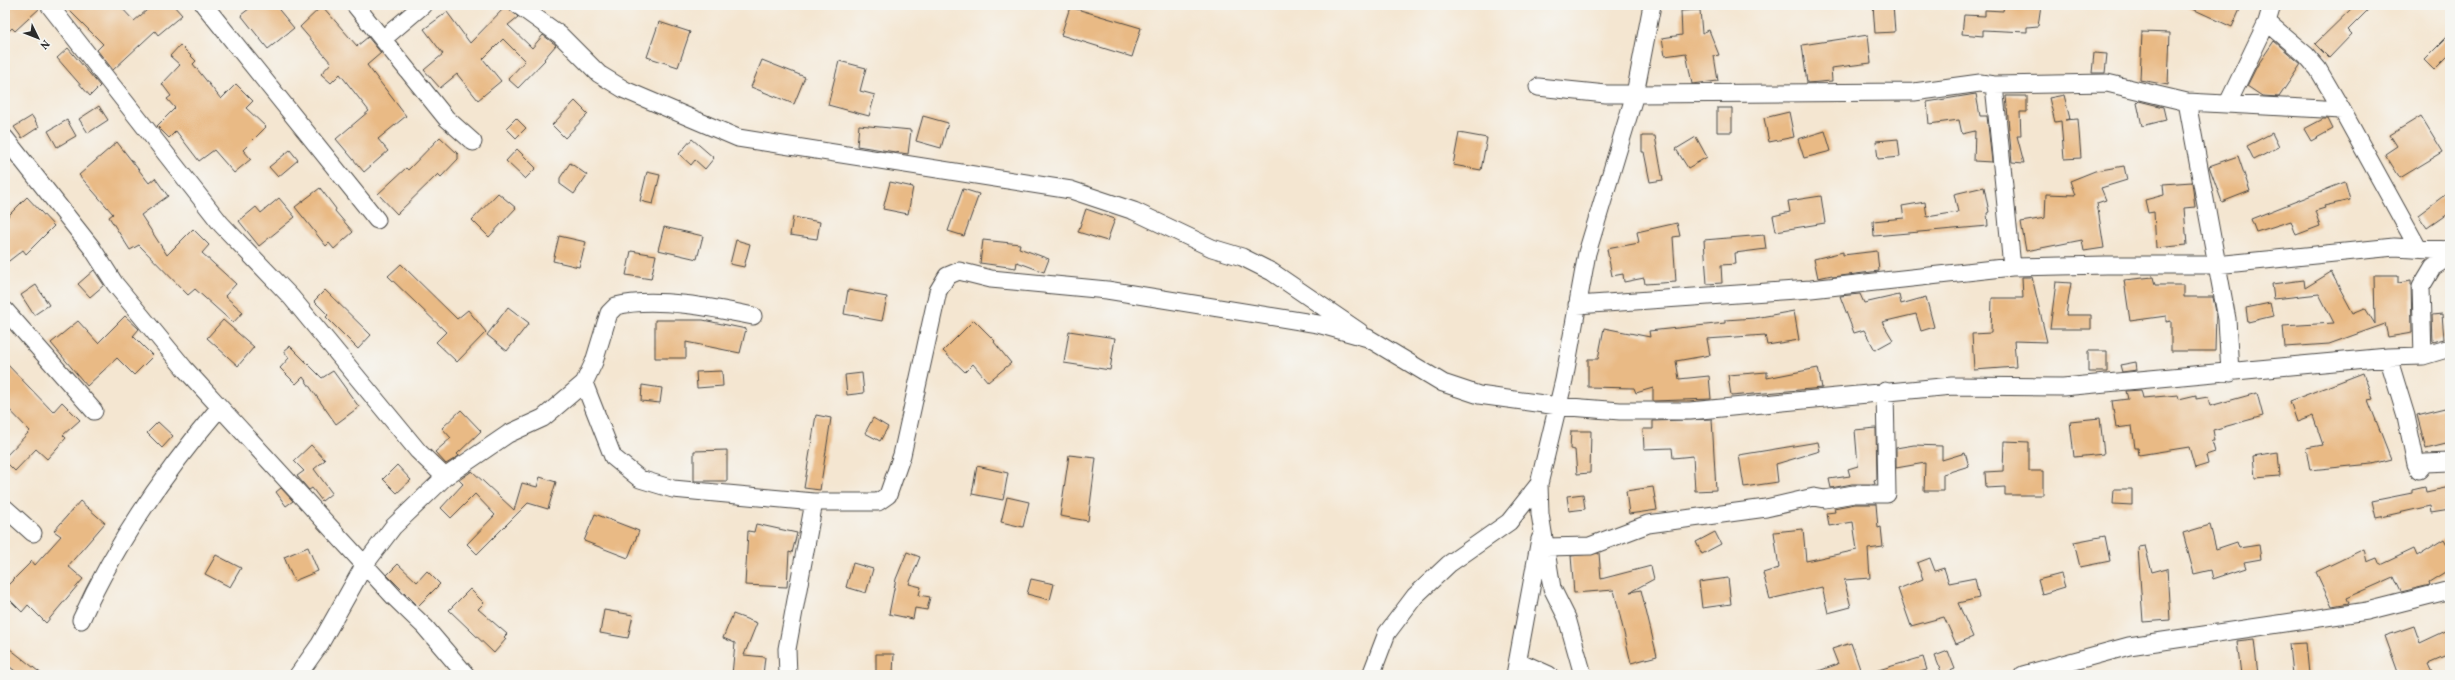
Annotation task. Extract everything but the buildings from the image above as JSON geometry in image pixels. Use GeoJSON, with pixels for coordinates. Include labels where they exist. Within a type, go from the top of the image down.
{"type":"FeatureCollection","features":[{"type":"Feature","properties":{"kind":"street"},"geometry":{"type":"LineString","coordinates":[[49,5],[221,224],[291,297],[418,451],[444,477]]}},
{"type":"Feature","properties":{"kind":"street"},"geometry":{"type":"LineString","coordinates":[[204,5],[377,220]]}},
{"type":"Feature","properties":{"kind":"street"},"geometry":{"type":"LineString","coordinates":[[355,5],[446,118],[473,142]]}},
{"type":"Feature","properties":{"kind":"street"},"geometry":{"type":"LineString","coordinates":[[383,39],[423,5]]}},
{"type":"Feature","properties":{"kind":"street"},"geometry":{"type":"LineString","coordinates":[[518,5],[560,35],[600,74],[625,90],[738,138],[1071,190],[1134,211],[1212,248],[1242,257],[1272,272],[1368,338],[1443,383],[1478,395],[1558,406],[1620,411],[1690,411],[1885,391],[1952,386],[2063,387],[2230,373],[2388,357],[2423,356],[2450,348]]}},
{"type":"Feature","properties":{"kind":"street"},"geometry":{"type":"LineString","coordinates":[[1583,675],[1568,618],[1552,588],[1538,498],[1539,484],[1558,406],[1587,253],[1635,94],[1652,5]]}},
{"type":"Feature","properties":{"kind":"street"},"geometry":{"type":"LineString","coordinates":[[2228,103],[2267,22],[2272,5]]}},
{"type":"Feature","properties":{"kind":"street"},"geometry":{"type":"LineString","coordinates":[[2267,22],[2306,55],[2318,69],[2418,248]]}},
{"type":"Feature","properties":{"kind":"street"},"geometry":{"type":"LineString","coordinates":[[1538,87],[1606,94],[1635,94],[1914,92],[1980,83],[1994,86],[2107,83],[2187,102],[2342,110]]}},
{"type":"Feature","properties":{"kind":"street"},"geometry":{"type":"LineString","coordinates":[[1994,86],[2012,267]]}},
{"type":"Feature","properties":{"kind":"street"},"geometry":{"type":"LineString","coordinates":[[2187,102],[2227,319],[2230,373]]}},
{"type":"Feature","properties":{"kind":"street"},"geometry":{"type":"LineString","coordinates":[[5,138],[92,248],[115,284],[184,368],[425,627],[466,675]]}},
{"type":"Feature","properties":{"kind":"street"},"geometry":{"type":"LineString","coordinates":[[1577,305],[1811,289],[2012,267],[2106,264],[2216,265],[2394,247],[2450,250]]}},
{"type":"Feature","properties":{"kind":"street"},"geometry":{"type":"LineString","coordinates":[[2423,356],[2421,287],[2433,267],[2450,256]]}},
{"type":"Feature","properties":{"kind":"street"},"geometry":{"type":"LineString","coordinates":[[584,383],[613,457],[640,479],[673,490],[814,502],[866,504],[878,502],[888,495],[902,455],[938,291],[947,276],[959,271],[991,279],[1107,290],[1153,299],[1185,302],[1318,324],[1368,338]]}},
{"type":"Feature","properties":{"kind":"street"},"geometry":{"type":"LineString","coordinates":[[302,674],[365,564],[393,527],[444,477],[508,434],[543,418],[584,383],[594,362],[609,313],[616,306],[659,304],[695,306],[753,316]]}},
{"type":"Feature","properties":{"kind":"street"},"geometry":{"type":"LineString","coordinates":[[5,310],[94,411]]}},
{"type":"Feature","properties":{"kind":"street"},"geometry":{"type":"LineString","coordinates":[[2388,357],[2406,416],[2416,464],[2419,470],[2425,463],[2450,462]]}},
{"type":"Feature","properties":{"kind":"street"},"geometry":{"type":"LineString","coordinates":[[1546,548],[1590,546],[1648,524],[1766,508],[1814,497],[1825,499],[1854,494],[1886,494],[1885,391]]}},
{"type":"Feature","properties":{"kind":"street"},"geometry":{"type":"LineString","coordinates":[[81,620],[97,583],[153,491],[188,445],[220,407]]}},
{"type":"Feature","properties":{"kind":"street"},"geometry":{"type":"LineString","coordinates":[[1371,675],[1387,633],[1415,596],[1449,564],[1509,522],[1539,484]]}},
{"type":"Feature","properties":{"kind":"street"},"geometry":{"type":"LineString","coordinates":[[788,675],[787,649],[814,502]]}},
{"type":"Feature","properties":{"kind":"street"},"geometry":{"type":"LineString","coordinates":[[5,508],[32,533]]}},
{"type":"Feature","properties":{"kind":"street"},"geometry":{"type":"LineString","coordinates":[[1542,525],[1516,668],[1549,675]]}},
{"type":"Feature","properties":{"kind":"street"},"geometry":{"type":"LineString","coordinates":[[2023,675],[2129,646],[2367,611],[2450,590]]}}]}
